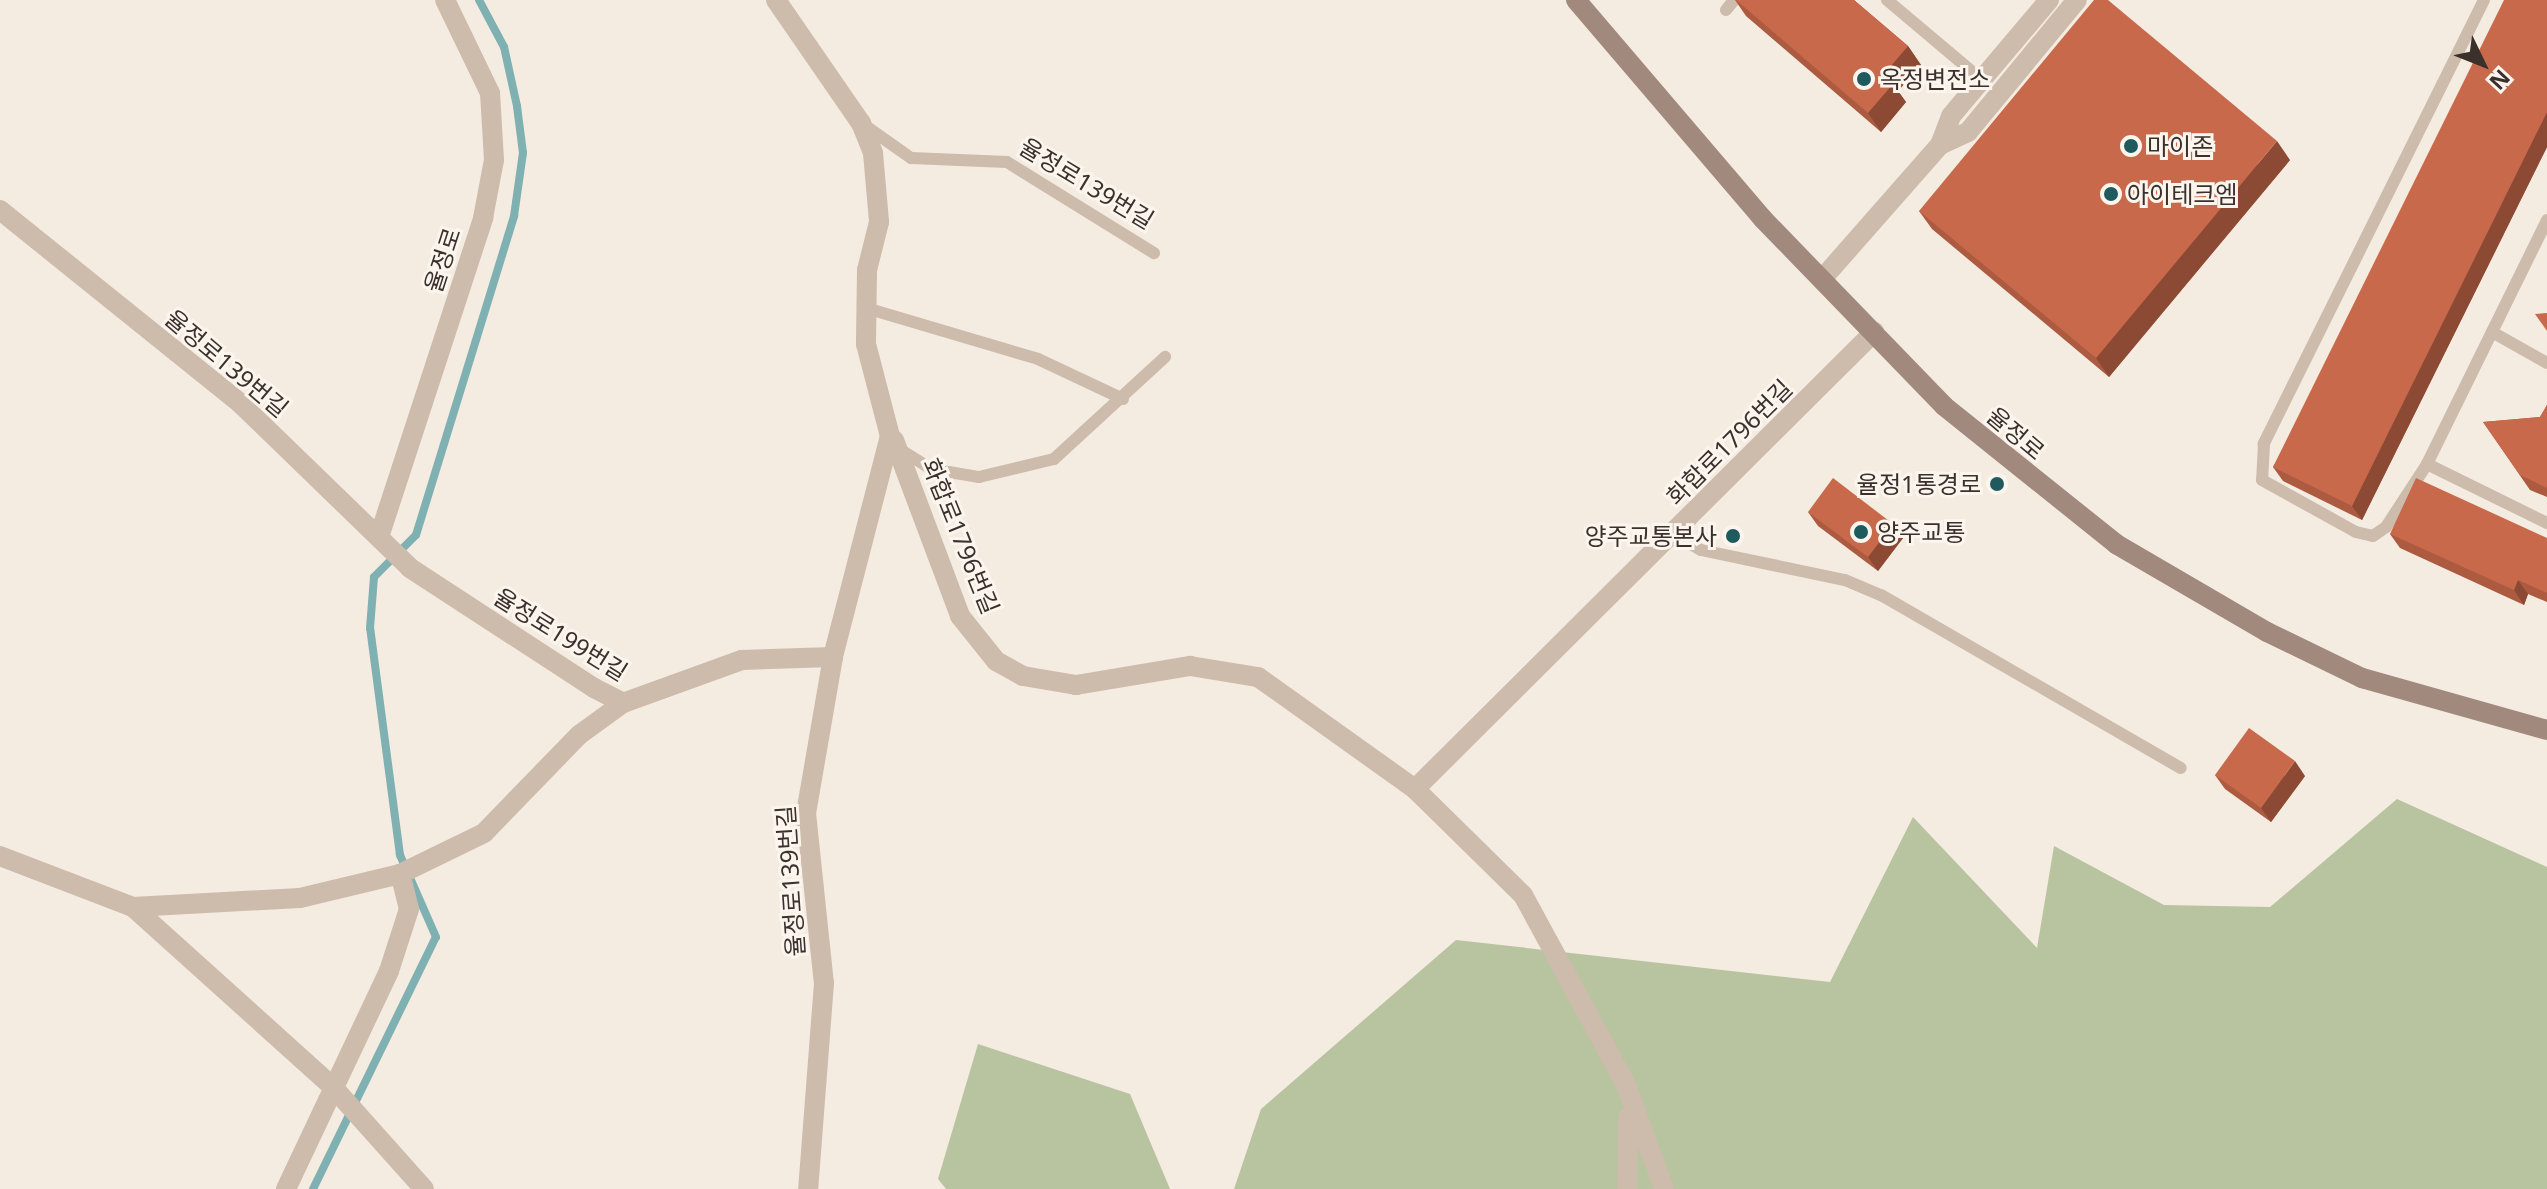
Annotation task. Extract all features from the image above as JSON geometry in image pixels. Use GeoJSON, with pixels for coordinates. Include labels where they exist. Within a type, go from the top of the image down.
{"type":"FeatureCollection","features":[{"type":"Feature","properties":{"kind":"main road","name":"율정로"},"geometry":{"type":"LineString","coordinates":[[1576,0],[1823,278],[1944,406],[2116,544],[2267,632],[2362,678],[2547,730]]}},
{"type":"Feature","properties":{"kind":"street","name":"율정로"},"geometry":{"type":"LineString","coordinates":[[381,540],[483,218],[494,160],[490,93],[445,0]]}},
{"type":"Feature","properties":{"kind":"street","name":"율정로139번길"},"geometry":{"type":"LineString","coordinates":[[776,0],[861,123],[880,190],[866,308],[866,344],[891,436],[833,657],[806,813],[824,983],[808,1189]]}},
{"type":"Feature","properties":{"kind":"street"},"geometry":{"type":"LineString","coordinates":[[1823,278],[1940,145],[1951,116],[2049,0]]}},
{"type":"Feature","properties":{"kind":"street"},"geometry":{"type":"LineString","coordinates":[[1940,145],[1972,128],[2077,0]]}},
{"type":"Feature","properties":{"kind":"street","name":"율정로139번길"},"geometry":{"type":"LineString","coordinates":[[0,210],[241,404],[410,568]]}},
{"type":"Feature","properties":{"kind":"street","name":"화합로1796번길"},"geometry":{"type":"LineString","coordinates":[[1415,789],[1874,332]]}},
{"type":"Feature","properties":{"kind":"street","name":"화합로1796번길"},"geometry":{"type":"LineString","coordinates":[[891,436],[960,616],[996,661],[1023,676],[1076,685],[1190,666],[1258,677],[1415,789],[1523,895],[1626,1085],[1664,1189]]}},
{"type":"Feature","properties":{"kind":"street","name":"율정로199번길"},"geometry":{"type":"LineString","coordinates":[[410,568],[623,703],[742,660],[833,657]]}},
{"type":"Feature","properties":{"kind":"street"},"geometry":{"type":"LineString","coordinates":[[133,907],[300,898],[400,874],[435,862],[484,833],[579,735],[623,703]]}},
{"type":"Feature","properties":{"kind":"street"},"geometry":{"type":"LineString","coordinates":[[0,856],[133,907],[334,1089],[424,1189]]}},
{"type":"Feature","properties":{"kind":"street"},"geometry":{"type":"LineString","coordinates":[[286,1189],[393,959],[409,909],[400,874]]}},
{"type":"Feature","properties":{"kind":"street","name":"화합로1796번길"},"geometry":{"type":"LineString","coordinates":[[1626,1085],[1627,1189]]}},
{"type":"Feature","properties":{"kind":"lane"},"geometry":{"type":"LineString","coordinates":[[1887,0],[1982,80]]}},
{"type":"Feature","properties":{"kind":"lane"},"geometry":{"type":"LineString","coordinates":[[2484,0],[2264,444],[2258,472],[2279,494],[2373,536],[2391,521],[2427,464],[2492,332],[2544,237],[2547,220]]}},
{"type":"Feature","properties":{"kind":"lane","name":"율정로139번길"},"geometry":{"type":"LineString","coordinates":[[861,123],[911,158],[1007,162],[1154,253]]}},
{"type":"Feature","properties":{"kind":"lane"},"geometry":{"type":"LineString","coordinates":[[866,308],[1038,359],[1123,399]]}},
{"type":"Feature","properties":{"kind":"lane"},"geometry":{"type":"LineString","coordinates":[[2492,332],[2547,363]]}},
{"type":"Feature","properties":{"kind":"lane"},"geometry":{"type":"LineString","coordinates":[[891,436],[931,469],[995,474],[1063,455],[1165,357]]}},
{"type":"Feature","properties":{"kind":"lane"},"geometry":{"type":"LineString","coordinates":[[2427,464],[2547,523]]}},
{"type":"Feature","properties":{"kind":"lane"},"geometry":{"type":"LineString","coordinates":[[1674,534],[1701,550],[1845,580],[1881,595],[2181,768]]}},
{"type":"Feature","properties":{"kind":"green space"},"geometry":{"type":"Polygon","coordinates":[[[2397,799],[2547,867],[2547,1189],[1234,1189],[1261,1109],[1456,940],[1830,982],[1913,817],[2037,948],[2054,846],[2164,905],[2270,907],[2397,799]]]}},
{"type":"Feature","properties":{"kind":"green space"},"geometry":{"type":"Polygon","coordinates":[[[978,1044],[1130,1094],[1170,1189],[946,1189],[938,1179],[978,1044]]]}},
{"type":"Feature","properties":{"kind":"building","name":"옥정변전소"},"geometry":{"type":"Polygon","coordinates":[[[1736,0],[1854,0],[1908,46],[1883,75],[1893,84],[1868,113],[1736,0]]]}},
{"type":"Feature","properties":{"kind":"building","name":"아이테크엠"},"geometry":{"type":"Polygon","coordinates":[[[2094,0],[2108,0],[2277,141],[2096,358],[1919,211],[2094,0]]]}},
{"type":"Feature","properties":{"kind":"building"},"geometry":{"type":"Polygon","coordinates":[[[2504,0],[2547,0],[2547,112],[2352,506],[2273,467],[2504,0]]]}},
{"type":"Feature","properties":{"kind":"building"},"geometry":{"type":"Polygon","coordinates":[[[2547,313],[2547,331],[2535,314],[2547,313]]]}},
{"type":"Feature","properties":{"kind":"building"},"geometry":{"type":"Polygon","coordinates":[[[2547,405],[2547,488],[2520,475],[2483,422],[2540,417],[2547,405]]]}},
{"type":"Feature","properties":{"kind":"building","name":"양주교통"},"geometry":{"type":"Polygon","coordinates":[[[1833,478],[1893,524],[1868,557],[1808,512],[1833,478]]]}},
{"type":"Feature","properties":{"kind":"building"},"geometry":{"type":"Polygon","coordinates":[[[2416,478],[2547,538],[2547,593],[2518,580],[2514,590],[2390,534],[2416,478]]]}},
{"type":"Feature","properties":{"kind":"building"},"geometry":{"type":"Polygon","coordinates":[[[2249,728],[2295,761],[2261,808],[2215,775],[2249,728]]]}},
{"type":"Feature","properties":{"kind":"waterway"},"geometry":{"type":"LineString","coordinates":[[313,1189],[436,937],[400,855],[370,628],[374,577],[416,535],[514,216],[523,153],[517,106],[504,47],[479,0]]}},
{"type":"Feature","properties":{"kind":"place","name":"옥정변전소"},"geometry":{"type":"Point","coordinates":[1864,79]}},
{"type":"Feature","properties":{"kind":"place","name":"마이존"},"geometry":{"type":"Point","coordinates":[2131,146]}},
{"type":"Feature","properties":{"kind":"place","name":"아이테크엠"},"geometry":{"type":"Point","coordinates":[2111,194]}},
{"type":"Feature","properties":{"kind":"place","name":"율정1통경로"},"geometry":{"type":"Point","coordinates":[1997,484]}},
{"type":"Feature","properties":{"kind":"place","name":"양주교통"},"geometry":{"type":"Point","coordinates":[1861,532]}},
{"type":"Feature","properties":{"kind":"place","name":"양주교통본사"},"geometry":{"type":"Point","coordinates":[1733,536]}}]}
